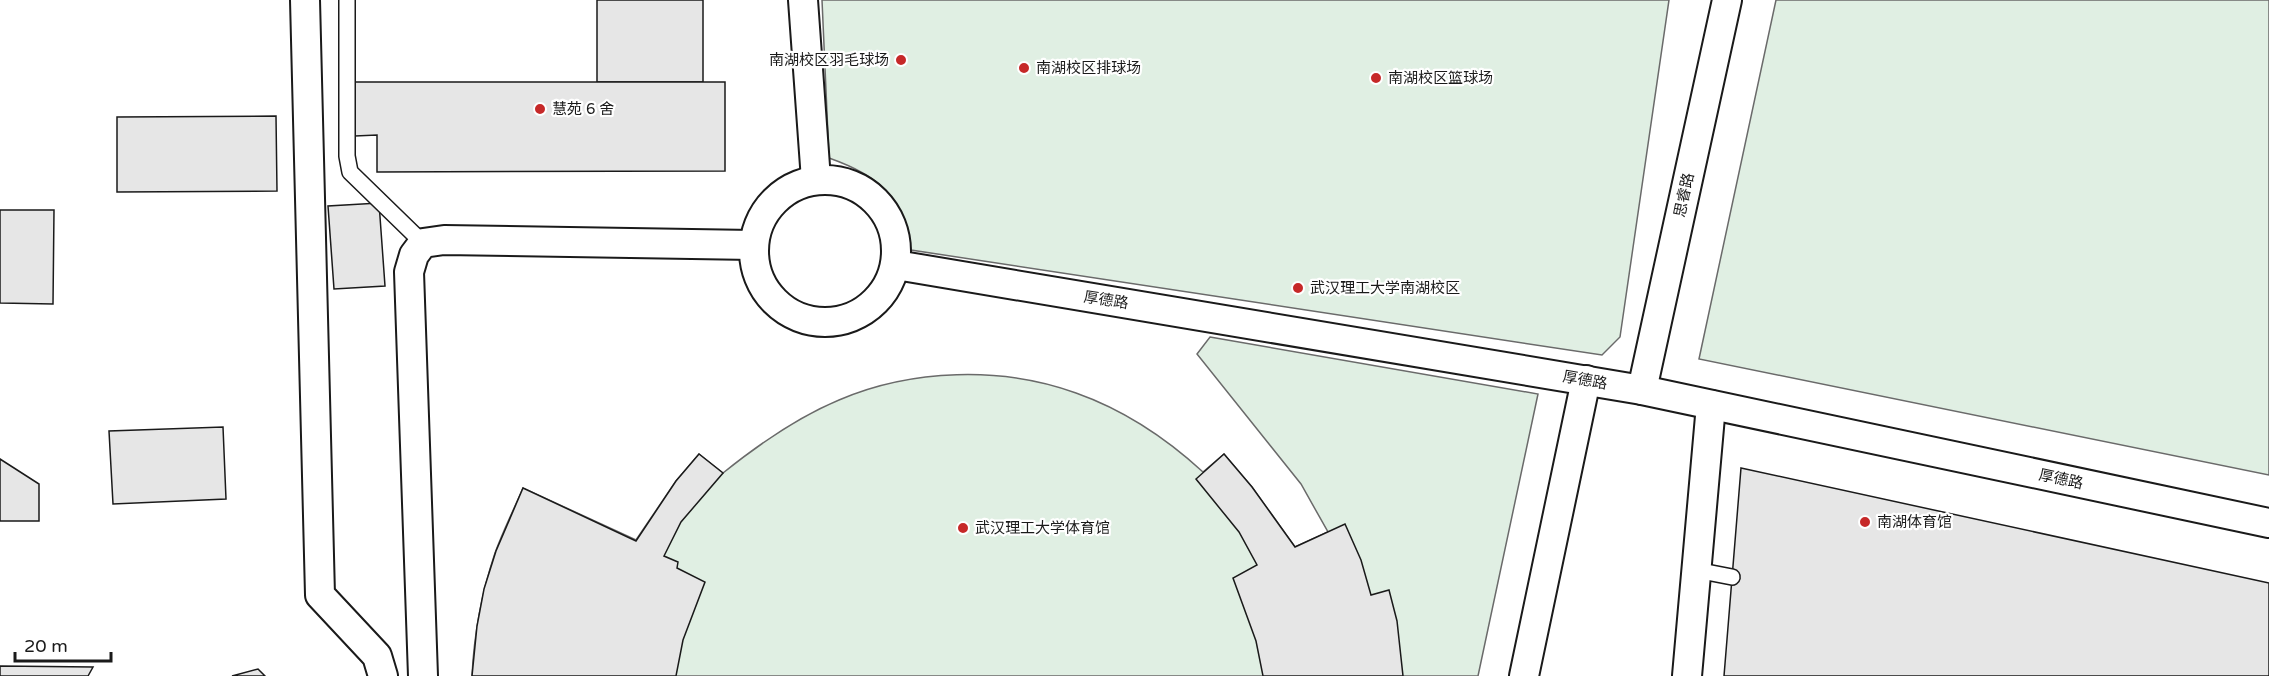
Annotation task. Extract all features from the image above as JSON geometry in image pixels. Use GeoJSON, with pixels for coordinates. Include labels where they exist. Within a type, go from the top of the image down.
{"type":"FeatureCollection","features":[{"type":"Feature","properties":{"kind":"street"},"geometry":{"type":"LineString","coordinates":[[305,0],[320,595],[377,656],[383,676]]}},
{"type":"Feature","properties":{"kind":"street"},"geometry":{"type":"LineString","coordinates":[[803,0],[816,180]]}},
{"type":"Feature","properties":{"kind":"street","name":"思睿路"},"geometry":{"type":"LineString","coordinates":[[1642,390],[1727,0]]}},
{"type":"Feature","properties":{"kind":"street"},"geometry":{"type":"LineString","coordinates":[[816,180],[850,183],[865,191],[878,202],[888,216],[897,248],[896,265],[890,282],[880,297],[867,309],[851,318],[833,322],[816,322],[782,309],[760,281],[755,264],[753,246],[756,230],[763,215],[785,191],[816,180]]}},
{"type":"Feature","properties":{"kind":"street"},"geometry":{"type":"LineString","coordinates":[[423,676],[409,272],[414,255],[423,243],[444,240],[753,246]]}},
{"type":"Feature","properties":{"kind":"street","name":"厚德路"},"geometry":{"type":"LineString","coordinates":[[896,265],[1642,390],[2269,523]]}},
{"type":"Feature","properties":{"kind":"street"},"geometry":{"type":"LineString","coordinates":[[1524,676],[1586,380]]}},
{"type":"Feature","properties":{"kind":"street"},"geometry":{"type":"LineString","coordinates":[[1687,676],[1710,405]]}},
{"type":"Feature","properties":{"kind":"lane"},"geometry":{"type":"LineString","coordinates":[[347,0],[347,156],[350,172],[423,243]]}},
{"type":"Feature","properties":{"kind":"lane"},"geometry":{"type":"LineString","coordinates":[[1696,570],[1732,577]]}},
{"type":"Feature","properties":{"kind":"green space","name":"南湖校区篮球场"},"geometry":{"type":"Polygon","coordinates":[[[822,0],[1669,0],[1620,337],[1602,355],[911,250],[901,215],[885,190],[862,172],[829,158],[822,0]]]}},
{"type":"Feature","properties":{"kind":"green space"},"geometry":{"type":"Polygon","coordinates":[[[1776,0],[2269,0],[2269,475],[1699,359],[1776,0]]]}},
{"type":"Feature","properties":{"kind":"green space","name":"武汉理工大学体育馆"},"geometry":{"type":"Polygon","coordinates":[[[1210,337],[1538,394],[1478,676],[472,676],[479,613],[490,568],[523,488],[636,540],[676,481],[699,454],[723,473],[764,442],[808,415],[839,400],[896,382],[926,377],[987,375],[1048,384],[1076,393],[1144,426],[1203,472],[1224,454],[1252,487],[1295,547],[1328,532],[1301,484],[1197,354],[1210,337]]]}},
{"type":"Feature","properties":{"kind":"building"},"geometry":{"type":"Polygon","coordinates":[[[597,0],[703,0],[703,82],[597,82],[597,0]]]}},
{"type":"Feature","properties":{"kind":"building","name":"慧苑 6 舍"},"geometry":{"type":"Polygon","coordinates":[[[355,82],[725,82],[725,171],[377,172],[377,135],[355,136],[355,82]]]}},
{"type":"Feature","properties":{"kind":"building"},"geometry":{"type":"Polygon","coordinates":[[[276,116],[277,191],[117,192],[117,117],[276,116]]]}},
{"type":"Feature","properties":{"kind":"building"},"geometry":{"type":"Polygon","coordinates":[[[379,203],[385,286],[334,289],[328,206],[379,203]]]}},
{"type":"Feature","properties":{"kind":"building"},"geometry":{"type":"Polygon","coordinates":[[[0,210],[54,210],[53,304],[0,303],[0,210]]]}},
{"type":"Feature","properties":{"kind":"building"},"geometry":{"type":"Polygon","coordinates":[[[223,427],[226,499],[113,504],[109,431],[223,427]]]}},
{"type":"Feature","properties":{"kind":"building"},"geometry":{"type":"Polygon","coordinates":[[[699,454],[723,473],[681,522],[664,556],[678,562],[677,568],[705,582],[683,640],[676,676],[472,676],[477,626],[484,589],[496,551],[523,488],[636,541],[676,481],[699,454]]]}},
{"type":"Feature","properties":{"kind":"building"},"geometry":{"type":"Polygon","coordinates":[[[1224,454],[1252,487],[1295,547],[1345,524],[1361,560],[1371,595],[1389,590],[1397,621],[1403,676],[1263,676],[1256,641],[1233,578],[1257,565],[1239,532],[1196,479],[1224,454]]]}},
{"type":"Feature","properties":{"kind":"building"},"geometry":{"type":"Polygon","coordinates":[[[0,459],[39,484],[39,521],[0,521],[0,459]]]}},
{"type":"Feature","properties":{"kind":"building","name":"南湖体育馆"},"geometry":{"type":"Polygon","coordinates":[[[1741,468],[2269,583],[2269,676],[1724,676],[1741,468]]]}},
{"type":"Feature","properties":{"kind":"building"},"geometry":{"type":"Polygon","coordinates":[[[0,666],[93,667],[88,676],[0,676],[0,666]]]}},
{"type":"Feature","properties":{"kind":"building"},"geometry":{"type":"Polygon","coordinates":[[[258,669],[265,676],[232,676],[258,669]]]}},
{"type":"Feature","properties":{"kind":"place","name":"南湖校区羽毛球场"},"geometry":{"type":"Point","coordinates":[901,60]}},
{"type":"Feature","properties":{"kind":"place","name":"南湖校区排球场"},"geometry":{"type":"Point","coordinates":[1024,68]}},
{"type":"Feature","properties":{"kind":"place","name":"南湖校区篮球场"},"geometry":{"type":"Point","coordinates":[1376,78]}},
{"type":"Feature","properties":{"kind":"place","name":"慧苑 6 舍"},"geometry":{"type":"Point","coordinates":[540,109]}},
{"type":"Feature","properties":{"kind":"place","name":"武汉理工大学南湖校区"},"geometry":{"type":"Point","coordinates":[1298,288]}},
{"type":"Feature","properties":{"kind":"place","name":"南湖体育馆"},"geometry":{"type":"Point","coordinates":[1865,522]}},
{"type":"Feature","properties":{"kind":"place","name":"武汉理工大学体育馆"},"geometry":{"type":"Point","coordinates":[963,528]}}]}
